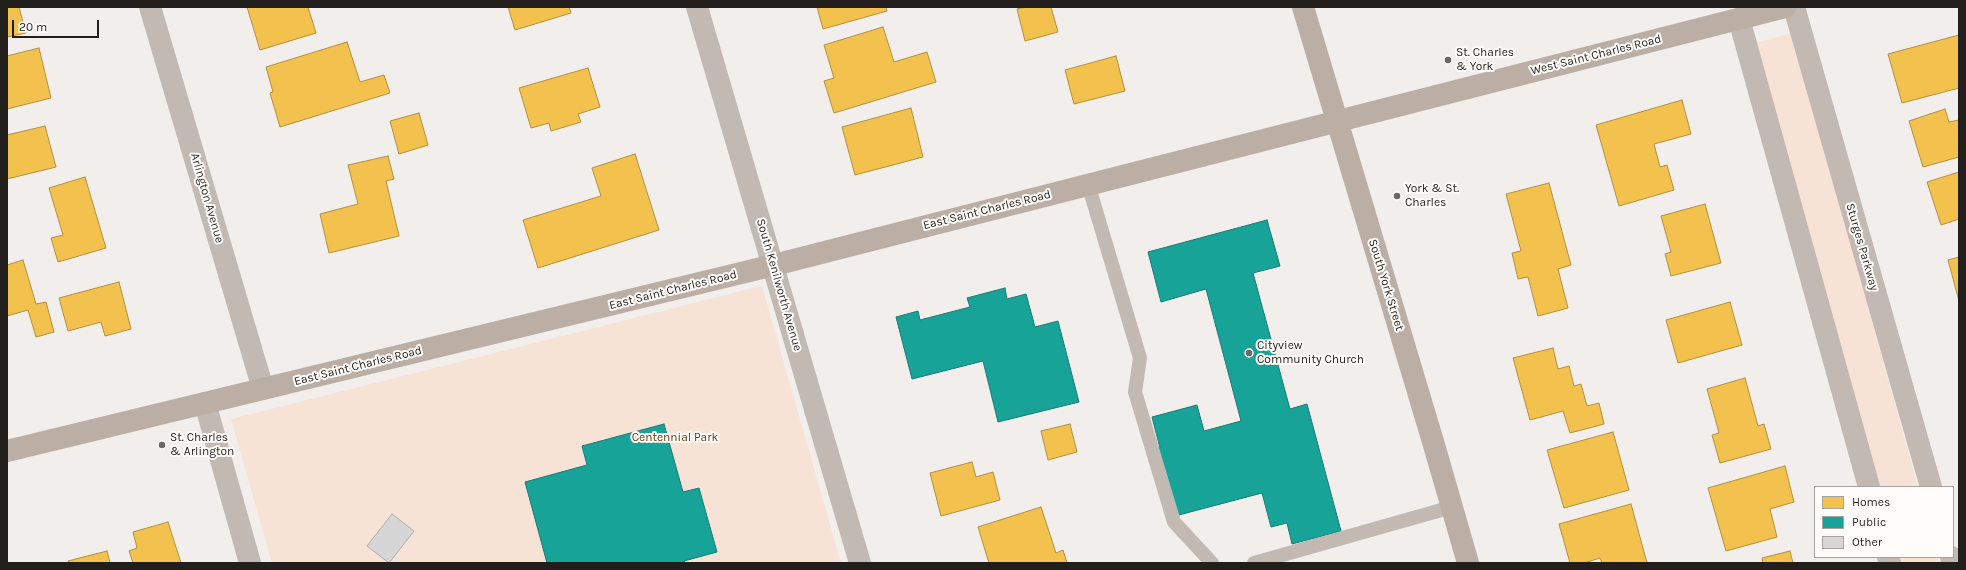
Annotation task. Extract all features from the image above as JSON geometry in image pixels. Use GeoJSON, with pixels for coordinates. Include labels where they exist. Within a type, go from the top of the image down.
{"type":"FeatureCollection","features":[{"type":"Feature","properties":{"kind":"main road","name":"South York Street"},"geometry":{"type":"LineString","coordinates":[[1303,7],[1468,563]]}},
{"type":"Feature","properties":{"kind":"main road","name":"West Saint Charles Road"},"geometry":{"type":"LineString","coordinates":[[1337,121],[1785,7]]}},
{"type":"Feature","properties":{"kind":"main road","name":"East Saint Charles Road"},"geometry":{"type":"LineString","coordinates":[[7,451],[774,265],[1337,121]]}},
{"type":"Feature","properties":{"kind":"street","name":"Arlington Avenue"},"geometry":{"type":"LineString","coordinates":[[150,7],[263,390]]}},
{"type":"Feature","properties":{"kind":"street","name":"South Kenilworth Avenue"},"geometry":{"type":"LineString","coordinates":[[697,7],[774,265],[860,563]]}},
{"type":"Feature","properties":{"kind":"street","name":"Sturges Parkway"},"geometry":{"type":"LineString","coordinates":[[1794,7],[1931,486]]}},
{"type":"Feature","properties":{"kind":"street"},"geometry":{"type":"LineString","coordinates":[[1739,19],[1869,486]]}},
{"type":"Feature","properties":{"kind":"street"},"geometry":{"type":"LineString","coordinates":[[205,403],[250,563]]}},
{"type":"Feature","properties":{"kind":"lane"},"geometry":{"type":"LineString","coordinates":[[1088,184],[1140,358],[1135,392],[1174,522],[1212,563]]}},
{"type":"Feature","properties":{"kind":"lane"},"geometry":{"type":"LineString","coordinates":[[1254,563],[1452,507]]}},
{"type":"Feature","properties":{"kind":"green space"},"geometry":{"type":"Polygon","coordinates":[[[1792,33],[1918,486],[1879,486],[1756,43],[1792,33]]]}},
{"type":"Feature","properties":{"kind":"green space","name":"Centennial Park"},"geometry":{"type":"Polygon","coordinates":[[[762,286],[841,563],[272,563],[231,419],[762,286]]]}},
{"type":"Feature","properties":{"kind":"green space"},"geometry":{"type":"Polygon","coordinates":[[[1899,558],[1938,558],[1939,563],[1900,563],[1899,558]]]}},
{"type":"Feature","properties":{"kind":"building: Homes"},"geometry":{"type":"Polygon","coordinates":[[[7,7],[19,7],[26,33],[7,37],[7,7]]]}},
{"type":"Feature","properties":{"kind":"building: Homes"},"geometry":{"type":"Polygon","coordinates":[[[247,7],[308,7],[316,33],[260,50],[247,7]]]}},
{"type":"Feature","properties":{"kind":"building: Homes"},"geometry":{"type":"Polygon","coordinates":[[[508,7],[569,7],[571,13],[515,30],[508,7]]]}},
{"type":"Feature","properties":{"kind":"building: Homes"},"geometry":{"type":"Polygon","coordinates":[[[817,7],[886,7],[887,11],[823,29],[817,7]]]}},
{"type":"Feature","properties":{"kind":"building: Homes"},"geometry":{"type":"Polygon","coordinates":[[[1025,7],[1051,7],[1058,32],[1025,41],[1017,9],[1025,7]]]}},
{"type":"Feature","properties":{"kind":"building: Homes"},"geometry":{"type":"Polygon","coordinates":[[[883,27],[894,62],[927,52],[936,82],[834,113],[824,81],[834,78],[824,45],[883,27]]]}},
{"type":"Feature","properties":{"kind":"building: Homes"},"geometry":{"type":"Polygon","coordinates":[[[1959,35],[1959,88],[1902,103],[1888,54],[1959,35]]]}},
{"type":"Feature","properties":{"kind":"building: Homes"},"geometry":{"type":"Polygon","coordinates":[[[347,42],[360,82],[384,75],[390,93],[280,127],[270,93],[273,92],[266,67],[347,42]]]}},
{"type":"Feature","properties":{"kind":"building: Homes"},"geometry":{"type":"Polygon","coordinates":[[[39,48],[51,98],[7,109],[7,56],[39,48]]]}},
{"type":"Feature","properties":{"kind":"building: Homes"},"geometry":{"type":"Polygon","coordinates":[[[1116,56],[1125,91],[1074,104],[1065,70],[1116,56]]]}},
{"type":"Feature","properties":{"kind":"building: Homes"},"geometry":{"type":"Polygon","coordinates":[[[588,68],[600,107],[578,114],[581,122],[551,131],[549,123],[531,128],[519,88],[588,68]]]}},
{"type":"Feature","properties":{"kind":"building: Homes"},"geometry":{"type":"Polygon","coordinates":[[[1682,100],[1691,134],[1654,144],[1660,167],[1667,165],[1674,190],[1619,206],[1596,125],[1682,100]]]}},
{"type":"Feature","properties":{"kind":"building: Homes"},"geometry":{"type":"Polygon","coordinates":[[[911,108],[923,157],[855,175],[842,127],[911,108]]]}},
{"type":"Feature","properties":{"kind":"building: Homes"},"geometry":{"type":"Polygon","coordinates":[[[1945,109],[1949,122],[1959,120],[1959,157],[1923,167],[1909,121],[1945,109]]]}},
{"type":"Feature","properties":{"kind":"building: Homes"},"geometry":{"type":"Polygon","coordinates":[[[419,113],[428,145],[399,154],[390,121],[419,113]]]}},
{"type":"Feature","properties":{"kind":"building: Homes"},"geometry":{"type":"Polygon","coordinates":[[[45,126],[56,167],[7,179],[7,135],[45,126]]]}},
{"type":"Feature","properties":{"kind":"building: Homes"},"geometry":{"type":"Polygon","coordinates":[[[635,154],[659,230],[538,268],[523,220],[601,196],[592,168],[635,154]]]}},
{"type":"Feature","properties":{"kind":"building: Homes"},"geometry":{"type":"Polygon","coordinates":[[[388,156],[394,179],[386,181],[399,236],[329,253],[320,214],[358,204],[348,165],[388,156]]]}},
{"type":"Feature","properties":{"kind":"building: Homes"},"geometry":{"type":"Polygon","coordinates":[[[1959,172],[1959,219],[1941,225],[1927,182],[1959,172]]]}},
{"type":"Feature","properties":{"kind":"building: Homes"},"geometry":{"type":"Polygon","coordinates":[[[85,177],[106,248],[58,262],[51,238],[63,235],[49,188],[85,177]]]}},
{"type":"Feature","properties":{"kind":"building: Homes"},"geometry":{"type":"Polygon","coordinates":[[[1549,183],[1571,265],[1558,269],[1568,308],[1538,316],[1528,277],[1518,279],[1512,253],[1521,251],[1506,194],[1549,183]]]}},
{"type":"Feature","properties":{"kind":"building: Homes"},"geometry":{"type":"Polygon","coordinates":[[[1705,204],[1721,263],[1671,276],[1665,254],[1671,252],[1661,216],[1705,204]]]}},
{"type":"Feature","properties":{"kind":"building: Homes"},"geometry":{"type":"Polygon","coordinates":[[[1959,257],[1959,301],[1948,260],[1959,257]]]}},
{"type":"Feature","properties":{"kind":"building: Homes"},"geometry":{"type":"Polygon","coordinates":[[[23,260],[36,304],[46,302],[54,332],[36,337],[28,310],[7,316],[7,265],[23,260]]]}},
{"type":"Feature","properties":{"kind":"building: Homes"},"geometry":{"type":"Polygon","coordinates":[[[119,282],[131,329],[105,336],[101,322],[68,331],[59,298],[119,282]]]}},
{"type":"Feature","properties":{"kind":"building: Homes"},"geometry":{"type":"Polygon","coordinates":[[[1730,302],[1742,345],[1678,363],[1666,320],[1730,302]]]}},
{"type":"Feature","properties":{"kind":"building: Homes"},"geometry":{"type":"Polygon","coordinates":[[[1553,348],[1558,369],[1569,366],[1574,386],[1581,384],[1587,406],[1599,403],[1604,424],[1570,433],[1563,411],[1530,420],[1513,358],[1553,348]]]}},
{"type":"Feature","properties":{"kind":"building: Homes"},"geometry":{"type":"Polygon","coordinates":[[[1745,378],[1758,426],[1764,424],[1771,449],[1720,463],[1712,435],[1719,433],[1707,389],[1745,378]]]}},
{"type":"Feature","properties":{"kind":"building: Homes"},"geometry":{"type":"Polygon","coordinates":[[[1070,424],[1077,452],[1048,460],[1041,431],[1070,424]]]}},
{"type":"Feature","properties":{"kind":"building: Homes"},"geometry":{"type":"Polygon","coordinates":[[[1613,432],[1629,490],[1564,508],[1547,450],[1613,432]]]}},
{"type":"Feature","properties":{"kind":"building: Homes"},"geometry":{"type":"Polygon","coordinates":[[[972,462],[976,477],[993,472],[1000,500],[941,516],[930,473],[972,462]]]}},
{"type":"Feature","properties":{"kind":"building: Homes"},"geometry":{"type":"Polygon","coordinates":[[[1785,466],[1794,502],[1770,509],[1777,537],[1726,551],[1708,488],[1785,466]]]}},
{"type":"Feature","properties":{"kind":"building: Homes"},"geometry":{"type":"Polygon","coordinates":[[[1631,504],[1647,563],[1602,563],[1600,558],[1584,563],[1570,563],[1559,524],[1631,504]]]}},
{"type":"Feature","properties":{"kind":"building: Homes"},"geometry":{"type":"Polygon","coordinates":[[[1041,507],[1056,553],[1063,550],[1067,563],[989,563],[978,527],[1041,507]]]}},
{"type":"Feature","properties":{"kind":"building: Homes"},"geometry":{"type":"Polygon","coordinates":[[[168,522],[181,563],[133,563],[129,551],[137,548],[133,532],[168,522]]]}},
{"type":"Feature","properties":{"kind":"building: Homes"},"geometry":{"type":"Polygon","coordinates":[[[107,551],[110,563],[69,563],[68,561],[107,551]]]}},
{"type":"Feature","properties":{"kind":"building: Homes"},"geometry":{"type":"Polygon","coordinates":[[[1790,551],[1793,563],[1763,563],[1762,558],[1790,551]]]}},
{"type":"Feature","properties":{"kind":"building: Public","name":"Cityview Community Church"},"geometry":{"type":"Polygon","coordinates":[[[1267,220],[1280,266],[1253,273],[1290,409],[1307,404],[1341,531],[1292,544],[1287,523],[1271,527],[1262,493],[1175,516],[1156,449],[1160,448],[1152,417],[1197,405],[1204,431],[1241,421],[1206,289],[1161,302],[1148,252],[1267,220]]]}},
{"type":"Feature","properties":{"kind":"building: Public"},"geometry":{"type":"Polygon","coordinates":[[[1005,288],[1007,299],[1026,294],[1035,327],[1058,321],[1079,402],[998,422],[983,361],[912,379],[896,317],[918,311],[920,320],[970,307],[967,298],[1005,288]]]}},
{"type":"Feature","properties":{"kind":"building: Public"},"geometry":{"type":"Polygon","coordinates":[[[664,424],[683,492],[699,488],[717,552],[684,561],[685,563],[547,563],[525,482],[587,465],[582,446],[664,424]]]}},
{"type":"Feature","properties":{"kind":"building: Other"},"geometry":{"type":"Polygon","coordinates":[[[392,514],[414,531],[389,563],[367,546],[392,514]]]}},
{"type":"Feature","properties":{"kind":"place","name":"St. Charles & York"},"geometry":{"type":"Point","coordinates":[1448,60]}},
{"type":"Feature","properties":{"kind":"place","name":"York & St. Charles"},"geometry":{"type":"Point","coordinates":[1397,196]}},
{"type":"Feature","properties":{"kind":"place","name":"Cityview Community Church"},"geometry":{"type":"Point","coordinates":[1249,353]}},
{"type":"Feature","properties":{"kind":"place","name":"St. Charles & Arlington"},"geometry":{"type":"Point","coordinates":[162,445]}}]}
